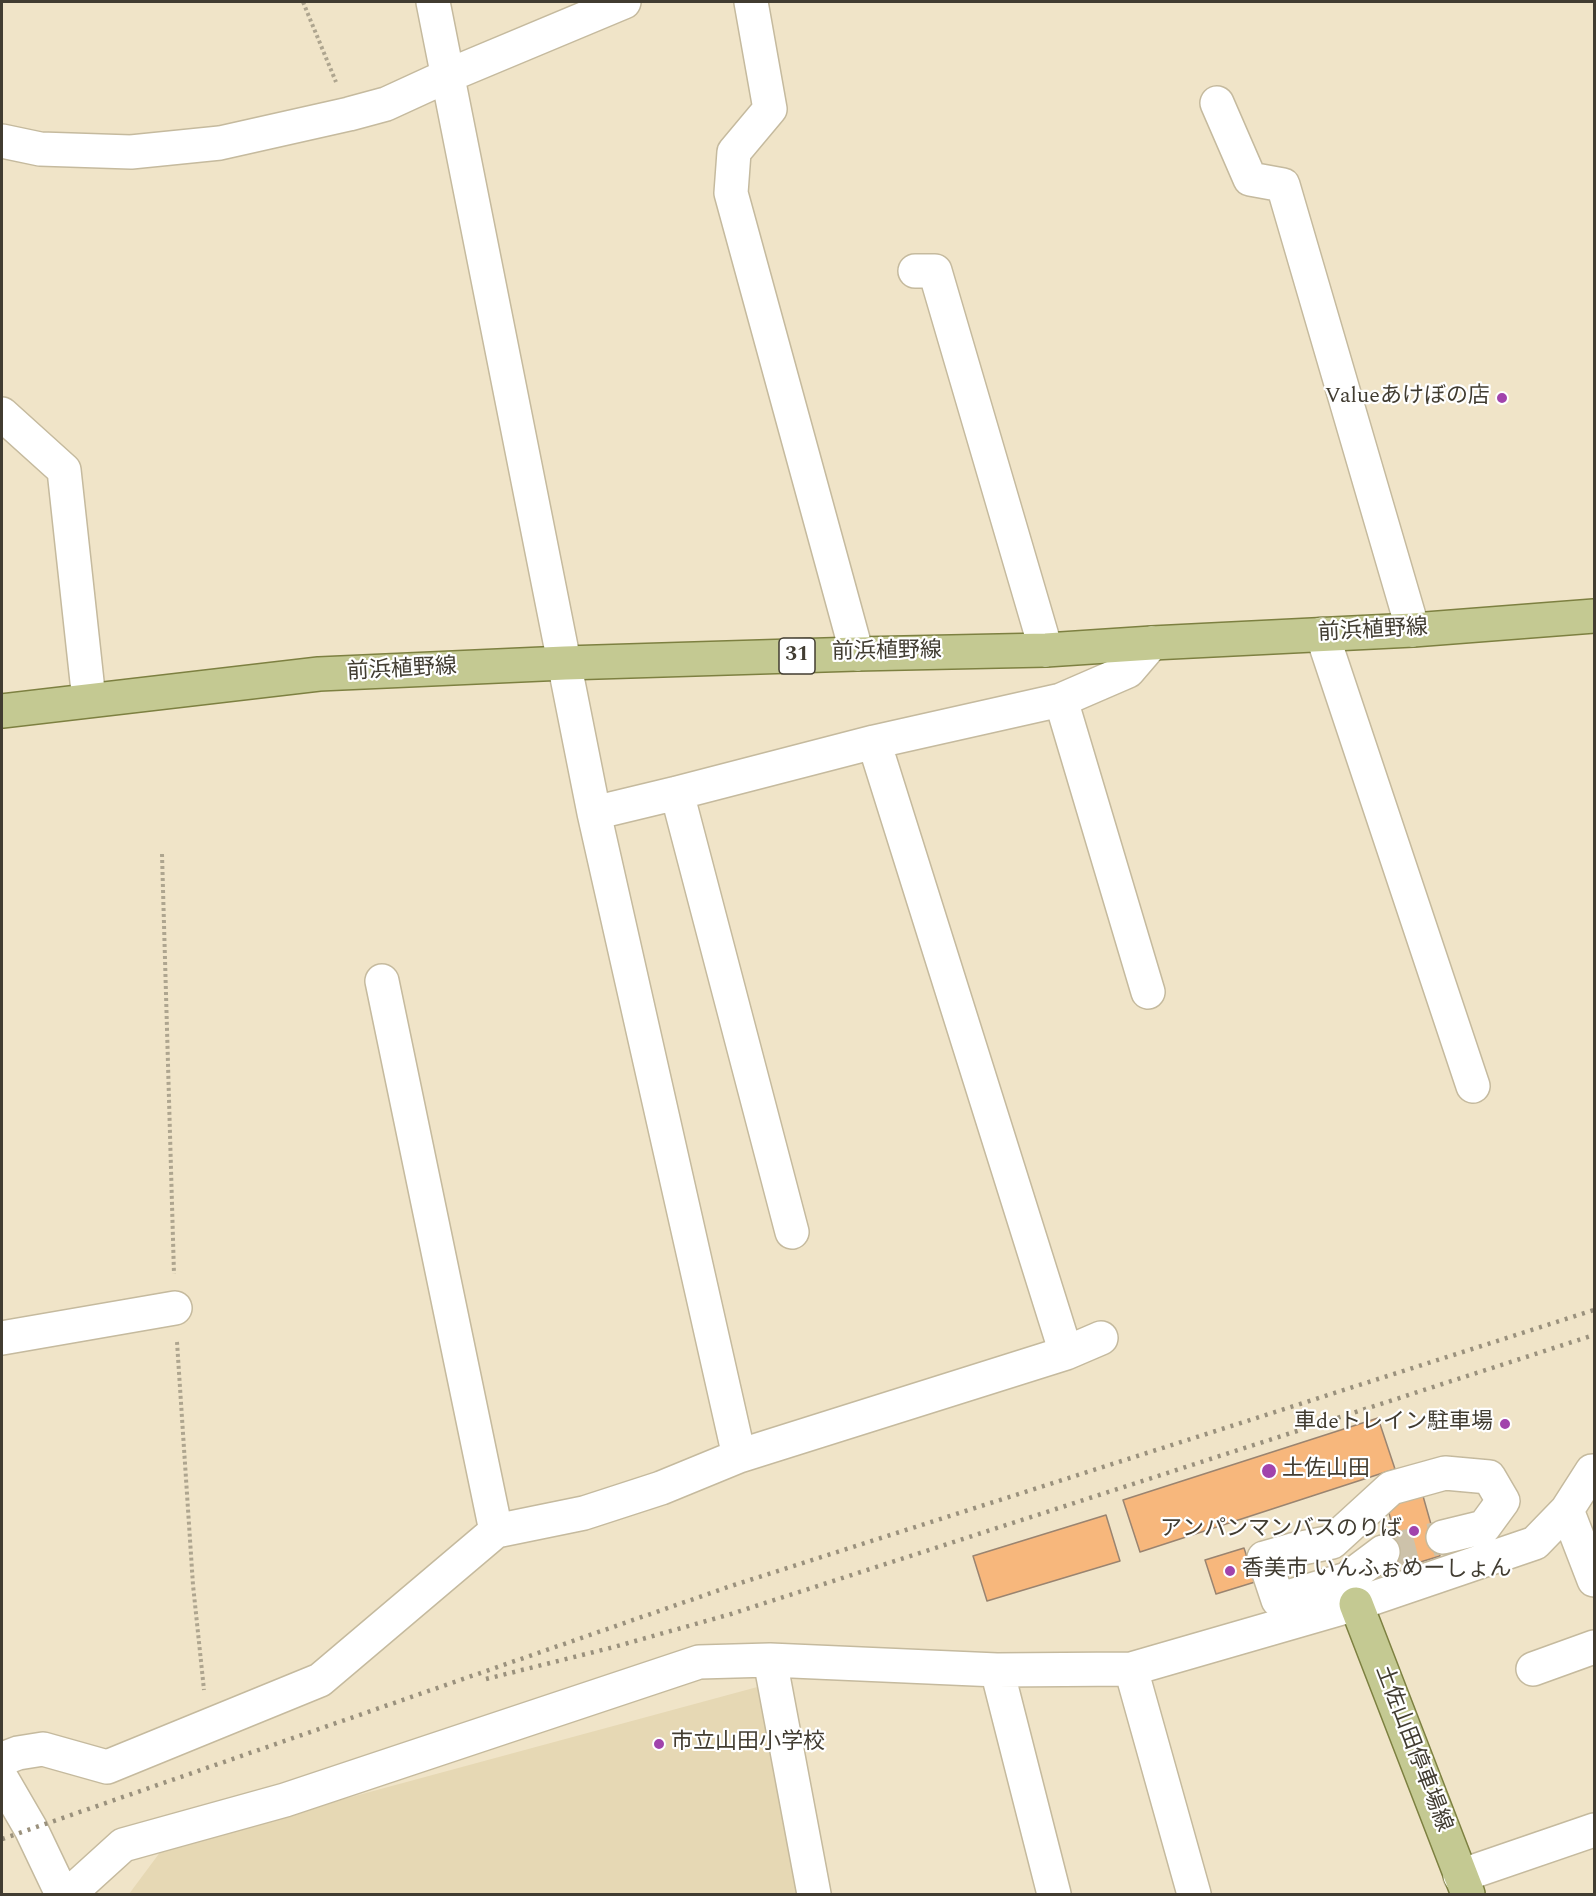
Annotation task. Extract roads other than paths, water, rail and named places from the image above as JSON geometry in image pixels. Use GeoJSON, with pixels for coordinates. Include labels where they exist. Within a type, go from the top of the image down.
{"type":"FeatureCollection","features":[{"type":"Feature","properties":{"kind":"main road","name":"前浜植野線"},"geometry":{"type":"LineString","coordinates":[[2,711],[319,675],[565,663],[1046,650],[1413,630],[1594,616]]}},
{"type":"Feature","properties":{"kind":"main road","name":"土佐山田停車場線"},"geometry":{"type":"LineString","coordinates":[[1351,1591],[1464,1885]]}},
{"type":"Feature","properties":{"kind":"street"},"geometry":{"type":"LineString","coordinates":[[433,2],[594,813],[739,1456]]}},
{"type":"Feature","properties":{"kind":"street"},"geometry":{"type":"LineString","coordinates":[[2,141],[40,149],[131,152],[220,142],[349,114],[386,104],[624,2]]}},
{"type":"Feature","properties":{"kind":"street"},"geometry":{"type":"LineString","coordinates":[[751,2],[770,109],[734,152],[731,193],[857,654]]}},
{"type":"Feature","properties":{"kind":"street"},"geometry":{"type":"LineString","coordinates":[[1218,103],[1250,178],[1282,185],[1413,630]]}},
{"type":"Feature","properties":{"kind":"street"},"geometry":{"type":"LineString","coordinates":[[915,271],[934,271],[1046,650]]}},
{"type":"Feature","properties":{"kind":"street"},"geometry":{"type":"LineString","coordinates":[[2,414],[64,470],[89,700]]}},
{"type":"Feature","properties":{"kind":"street"},"geometry":{"type":"LineString","coordinates":[[1322,634],[1473,1086]]}},
{"type":"Feature","properties":{"kind":"street"},"geometry":{"type":"LineString","coordinates":[[594,813],[874,742],[1061,700],[1128,671],[1152,643]]}},
{"type":"Feature","properties":{"kind":"street"},"geometry":{"type":"LineString","coordinates":[[1061,700],[1148,992]]}},
{"type":"Feature","properties":{"kind":"street"},"geometry":{"type":"LineString","coordinates":[[874,742],[1066,1353]]}},
{"type":"Feature","properties":{"kind":"street"},"geometry":{"type":"LineString","coordinates":[[677,793],[792,1233]]}},
{"type":"Feature","properties":{"kind":"street"},"geometry":{"type":"LineString","coordinates":[[382,981],[496,1531]]}},
{"type":"Feature","properties":{"kind":"street"},"geometry":{"type":"LineString","coordinates":[[2,1338],[175,1308]]}},
{"type":"Feature","properties":{"kind":"street"},"geometry":{"type":"LineString","coordinates":[[2,1759],[18,1753],[43,1749],[106,1767],[320,1680],[496,1531],[584,1513],[661,1488],[739,1456],[1066,1353],[1101,1338]]}},
{"type":"Feature","properties":{"kind":"street"},"geometry":{"type":"LineString","coordinates":[[69,1894],[123,1845],[285,1800],[699,1662],[770,1660],[997,1670],[1131,1669],[1351,1591],[1535,1543],[1567,1510],[1594,1471]]}},
{"type":"Feature","properties":{"kind":"street"},"geometry":{"type":"LineString","coordinates":[[1383,1551],[1351,1591],[1278,1600],[1264,1558],[1332,1542],[1391,1488],[1445,1473],[1489,1477],[1503,1501],[1484,1527],[1443,1537]]}},
{"type":"Feature","properties":{"kind":"street"},"geometry":{"type":"LineString","coordinates":[[1567,1510],[1594,1580]]}},
{"type":"Feature","properties":{"kind":"street"},"geometry":{"type":"LineString","coordinates":[[1332,1542],[1351,1591]]}},
{"type":"Feature","properties":{"kind":"street"},"geometry":{"type":"LineString","coordinates":[[1533,1669],[1594,1647]]}},
{"type":"Feature","properties":{"kind":"street"},"geometry":{"type":"LineString","coordinates":[[770,1660],[814,1894]]}},
{"type":"Feature","properties":{"kind":"street"},"geometry":{"type":"LineString","coordinates":[[1131,1669],[1194,1894]]}},
{"type":"Feature","properties":{"kind":"street"},"geometry":{"type":"LineString","coordinates":[[997,1670],[1054,1894]]}},
{"type":"Feature","properties":{"kind":"street"},"geometry":{"type":"LineString","coordinates":[[2,1779],[31,1829],[62,1894]]}},
{"type":"Feature","properties":{"kind":"street"},"geometry":{"type":"LineString","coordinates":[[1464,1885],[1594,1830]]}},
{"type":"Feature","properties":{"kind":"tunnel"},"geometry":{"type":"LineString","coordinates":[[1383,1552],[1443,1537]]}},
{"type":"Feature","properties":{"kind":"railway"},"geometry":{"type":"LineString","coordinates":[[2,1839],[734,1585],[1594,1310]]}},
{"type":"Feature","properties":{"kind":"railway"},"geometry":{"type":"LineString","coordinates":[[486,1679],[614,1647],[731,1614],[1594,1335]]}},
{"type":"Feature","properties":{"kind":"place","name":"Valueあけぼの店"},"geometry":{"type":"Point","coordinates":[1502,398]}},
{"type":"Feature","properties":{"kind":"place","name":"車deトレイン駐車場"},"geometry":{"type":"Point","coordinates":[1505,1424]}},
{"type":"Feature","properties":{"kind":"place","name":"土佐山田"},"geometry":{"type":"Point","coordinates":[1269,1471]}},
{"type":"Feature","properties":{"kind":"place","name":"アンパンマンバスのりば"},"geometry":{"type":"Point","coordinates":[1414,1531]}},
{"type":"Feature","properties":{"kind":"place","name":"香美市 いんふぉめーしょん"},"geometry":{"type":"Point","coordinates":[1230,1571]}},
{"type":"Feature","properties":{"kind":"place","name":"市立山田小学校"},"geometry":{"type":"Point","coordinates":[659,1744]}}]}
